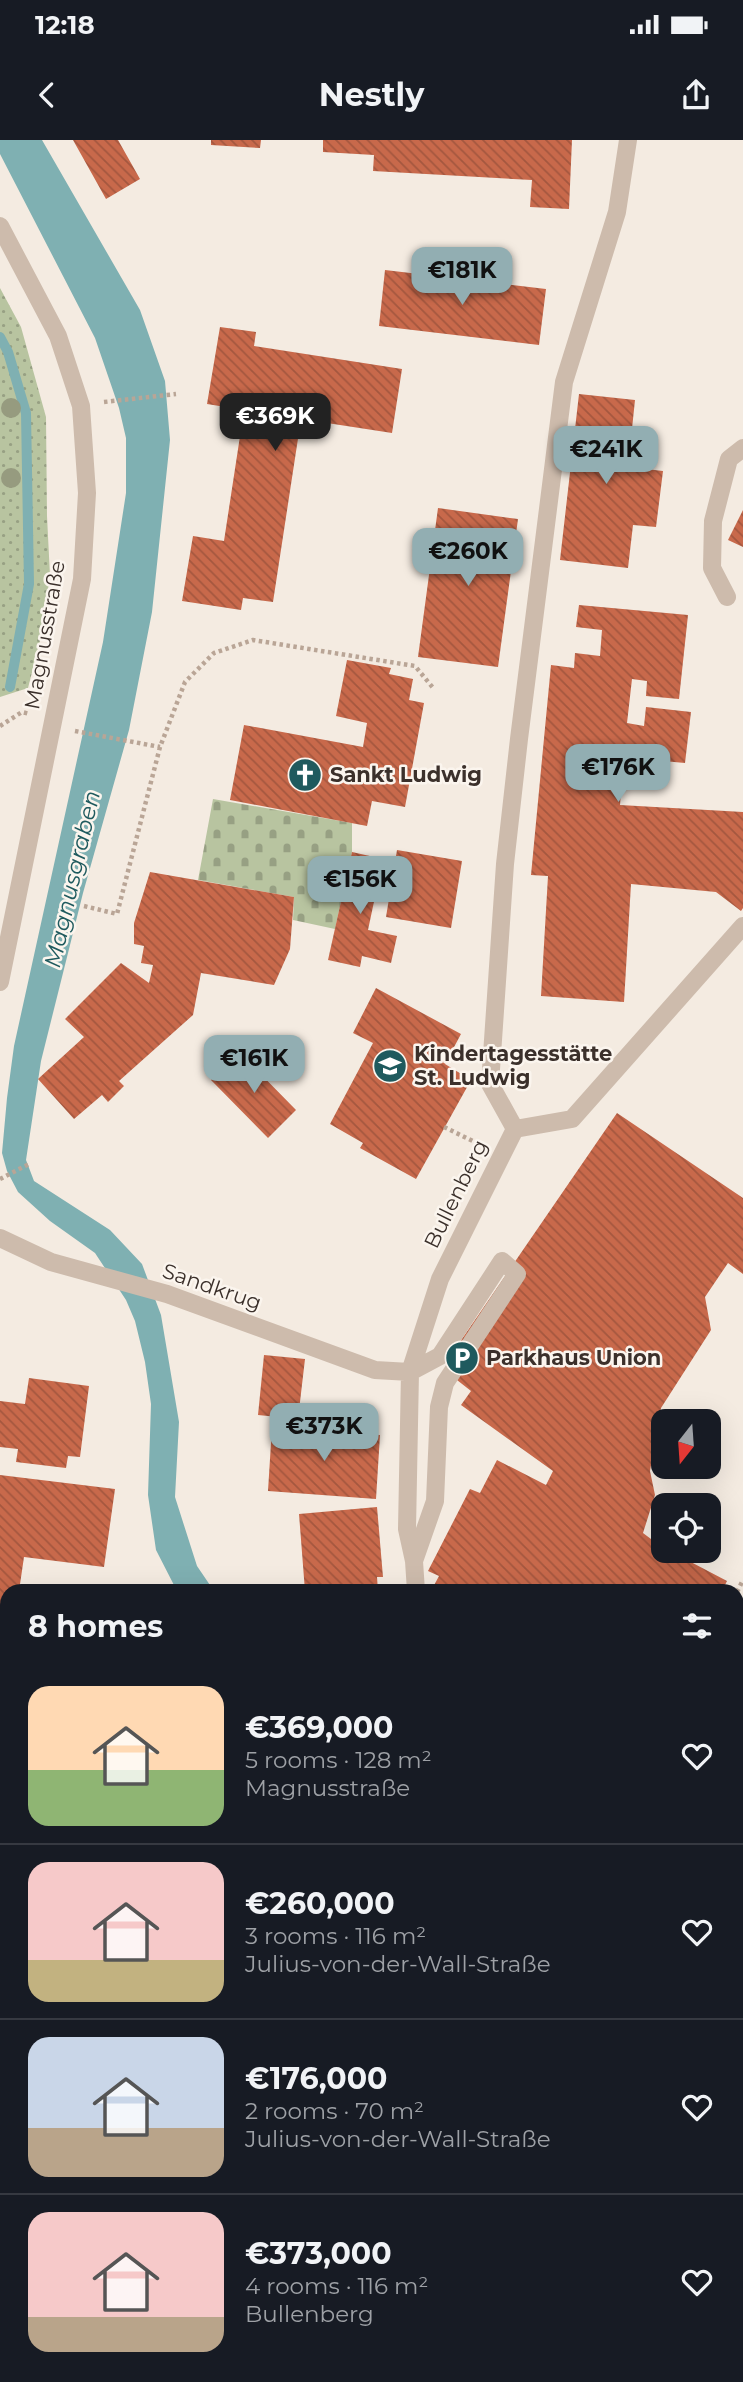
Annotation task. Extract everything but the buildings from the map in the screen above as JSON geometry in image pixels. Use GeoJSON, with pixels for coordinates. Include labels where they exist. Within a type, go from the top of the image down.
{"type":"FeatureCollection","features":[{"type":"Feature","properties":{"kind":"street"},"geometry":{"type":"LineString","coordinates":[[515,1129],[490,1084],[505,864],[545,519],[564,382],[617,212],[628,140]]}},
{"type":"Feature","properties":{"kind":"street","name":"Magnusstraße"},"geometry":{"type":"LineString","coordinates":[[0,226],[58,336],[78,394],[87,493],[82,579],[0,982]]}},
{"type":"Feature","properties":{"kind":"street"},"geometry":{"type":"LineString","coordinates":[[727,597],[712,568],[713,521],[729,459],[743,449]]}},
{"type":"Feature","properties":{"kind":"street","name":"Bullenberg"},"geometry":{"type":"LineString","coordinates":[[416,1584],[407,1529],[410,1371],[440,1279],[500,1155],[515,1129],[572,1119],[743,926]]}},
{"type":"Feature","properties":{"kind":"street","name":"Sandkrug"},"geometry":{"type":"LineString","coordinates":[[0,1238],[51,1262],[167,1294],[375,1370],[410,1371]]}},
{"type":"Feature","properties":{"kind":"street"},"geometry":{"type":"LineString","coordinates":[[410,1371],[439,1356],[502,1261],[517,1274],[445,1383],[439,1407],[435,1501],[414,1561]]}},
{"type":"Feature","properties":{"kind":"path"},"geometry":{"type":"LineString","coordinates":[[110,401],[176,394]]}},
{"type":"Feature","properties":{"kind":"path"},"geometry":{"type":"LineString","coordinates":[[84,906],[117,914],[160,747],[185,682],[214,653],[253,640],[415,666],[434,688]]}},
{"type":"Feature","properties":{"kind":"path"},"geometry":{"type":"LineString","coordinates":[[0,726],[22,712],[38,715]]}},
{"type":"Feature","properties":{"kind":"path"},"geometry":{"type":"LineString","coordinates":[[80,732],[160,747]]}},
{"type":"Feature","properties":{"kind":"path"},"geometry":{"type":"LineString","coordinates":[[444,1127],[500,1155]]}},
{"type":"Feature","properties":{"kind":"path"},"geometry":{"type":"LineString","coordinates":[[0,1179],[31,1163]]}},
{"type":"Feature","properties":{"kind":"green space"},"geometry":{"type":"Polygon","coordinates":[[[0,288],[21,327],[46,417],[50,576],[42,633],[28,688],[0,697],[0,288]]]}},
{"type":"Feature","properties":{"kind":"green space"},"geometry":{"type":"Polygon","coordinates":[[[213,799],[352,823],[352,852],[335,929],[293,920],[294,897],[198,880],[213,799]]]}},
{"type":"Feature","properties":{"kind":"water","name":"Magnusgraben"},"geometry":{"type":"Polygon","coordinates":[[[0,140],[42,140],[140,310],[165,381],[170,440],[152,612],[129,730],[83,893],[41,1061],[26,1160],[34,1181],[110,1230],[142,1264],[161,1315],[179,1422],[175,1497],[197,1566],[209,1584],[173,1584],[156,1550],[148,1495],[151,1404],[145,1362],[135,1321],[126,1300],[95,1253],[50,1221],[18,1192],[7,1171],[2,1153],[14,1046],[103,642],[126,493],[126,438],[119,408],[95,338],[0,154],[0,140]]]}},
{"type":"Feature","properties":{"kind":"waterway"},"geometry":{"type":"LineString","coordinates":[[0,337],[8,352],[26,413],[29,584],[10,687]]}},
{"type":"Feature","properties":{"kind":"place","name":"Sankt Ludwig"},"geometry":{"type":"Point","coordinates":[305,775]}},
{"type":"Feature","properties":{"kind":"place","name":"Kindertagesstätte St. Ludwig"},"geometry":{"type":"Point","coordinates":[390,1066]}},
{"type":"Feature","properties":{"kind":"place","name":"Parkhaus Union"},"geometry":{"type":"Point","coordinates":[462,1358]}}]}
